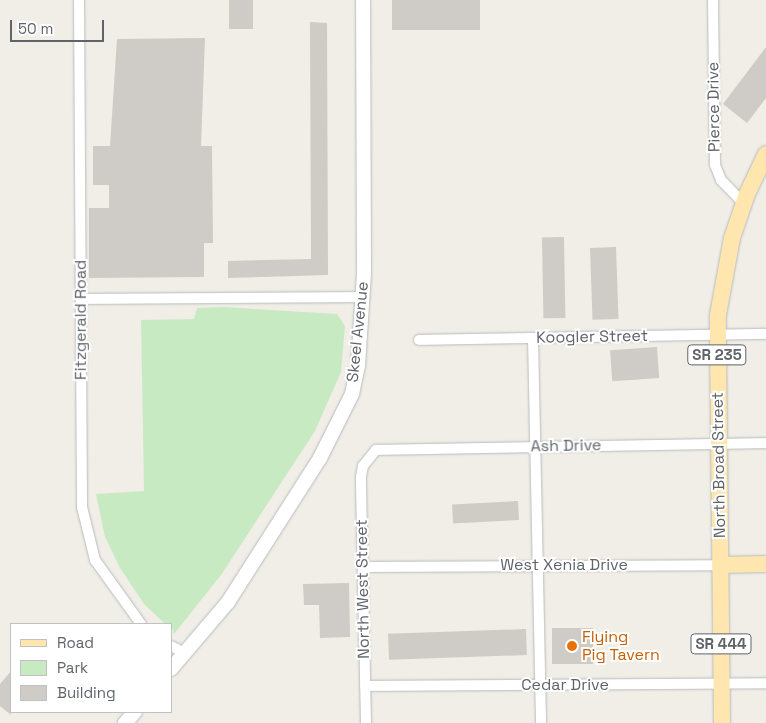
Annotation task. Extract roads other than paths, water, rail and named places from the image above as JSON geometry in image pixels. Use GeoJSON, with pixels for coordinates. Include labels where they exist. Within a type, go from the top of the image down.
{"type":"FeatureCollection","features":[{"type":"Feature","properties":{"kind":"main road","name":"North Broad Street"},"geometry":{"type":"LineString","coordinates":[[722,723],[717,335],[726,262],[743,203],[766,154]]}},
{"type":"Feature","properties":{"kind":"main road","name":"West Xenia Drive"},"geometry":{"type":"LineString","coordinates":[[720,565],[766,564]]}},
{"type":"Feature","properties":{"kind":"street","name":"Fitzgerald Road"},"geometry":{"type":"LineString","coordinates":[[79,0],[82,507],[86,532],[95,560],[140,623]]}},
{"type":"Feature","properties":{"kind":"street","name":"Skeel Avenue"},"geometry":{"type":"LineString","coordinates":[[172,668],[228,602],[340,423],[358,366],[363,297],[363,0]]}},
{"type":"Feature","properties":{"kind":"street","name":"Pierce Drive"},"geometry":{"type":"LineString","coordinates":[[713,0],[715,165],[721,180],[743,203]]}},
{"type":"Feature","properties":{"kind":"street"},"geometry":{"type":"LineString","coordinates":[[81,299],[363,297]]}},
{"type":"Feature","properties":{"kind":"street","name":"Koogler Street"},"geometry":{"type":"LineString","coordinates":[[419,340],[766,334]]}},
{"type":"Feature","properties":{"kind":"street"},"geometry":{"type":"LineString","coordinates":[[533,338],[541,723]]}},
{"type":"Feature","properties":{"kind":"street","name":"Ash Drive"},"geometry":{"type":"LineString","coordinates":[[369,457],[376,450],[386,449],[766,443]]}},
{"type":"Feature","properties":{"kind":"street","name":"North West Street"},"geometry":{"type":"LineString","coordinates":[[366,723],[361,477],[369,457]]}},
{"type":"Feature","properties":{"kind":"street","name":"West Xenia Drive"},"geometry":{"type":"LineString","coordinates":[[363,567],[720,565]]}},
{"type":"Feature","properties":{"kind":"street"},"geometry":{"type":"LineString","coordinates":[[172,647],[185,654]]}},
{"type":"Feature","properties":{"kind":"street","name":"Cedar Drive"},"geometry":{"type":"LineString","coordinates":[[365,686],[766,683]]}},
{"type":"Feature","properties":{"kind":"street"},"geometry":{"type":"LineString","coordinates":[[125,723],[134,713]]}},
{"type":"Feature","properties":{"kind":"place","name":"Flying Pig Tavern"},"geometry":{"type":"Point","coordinates":[572,646]}}]}
